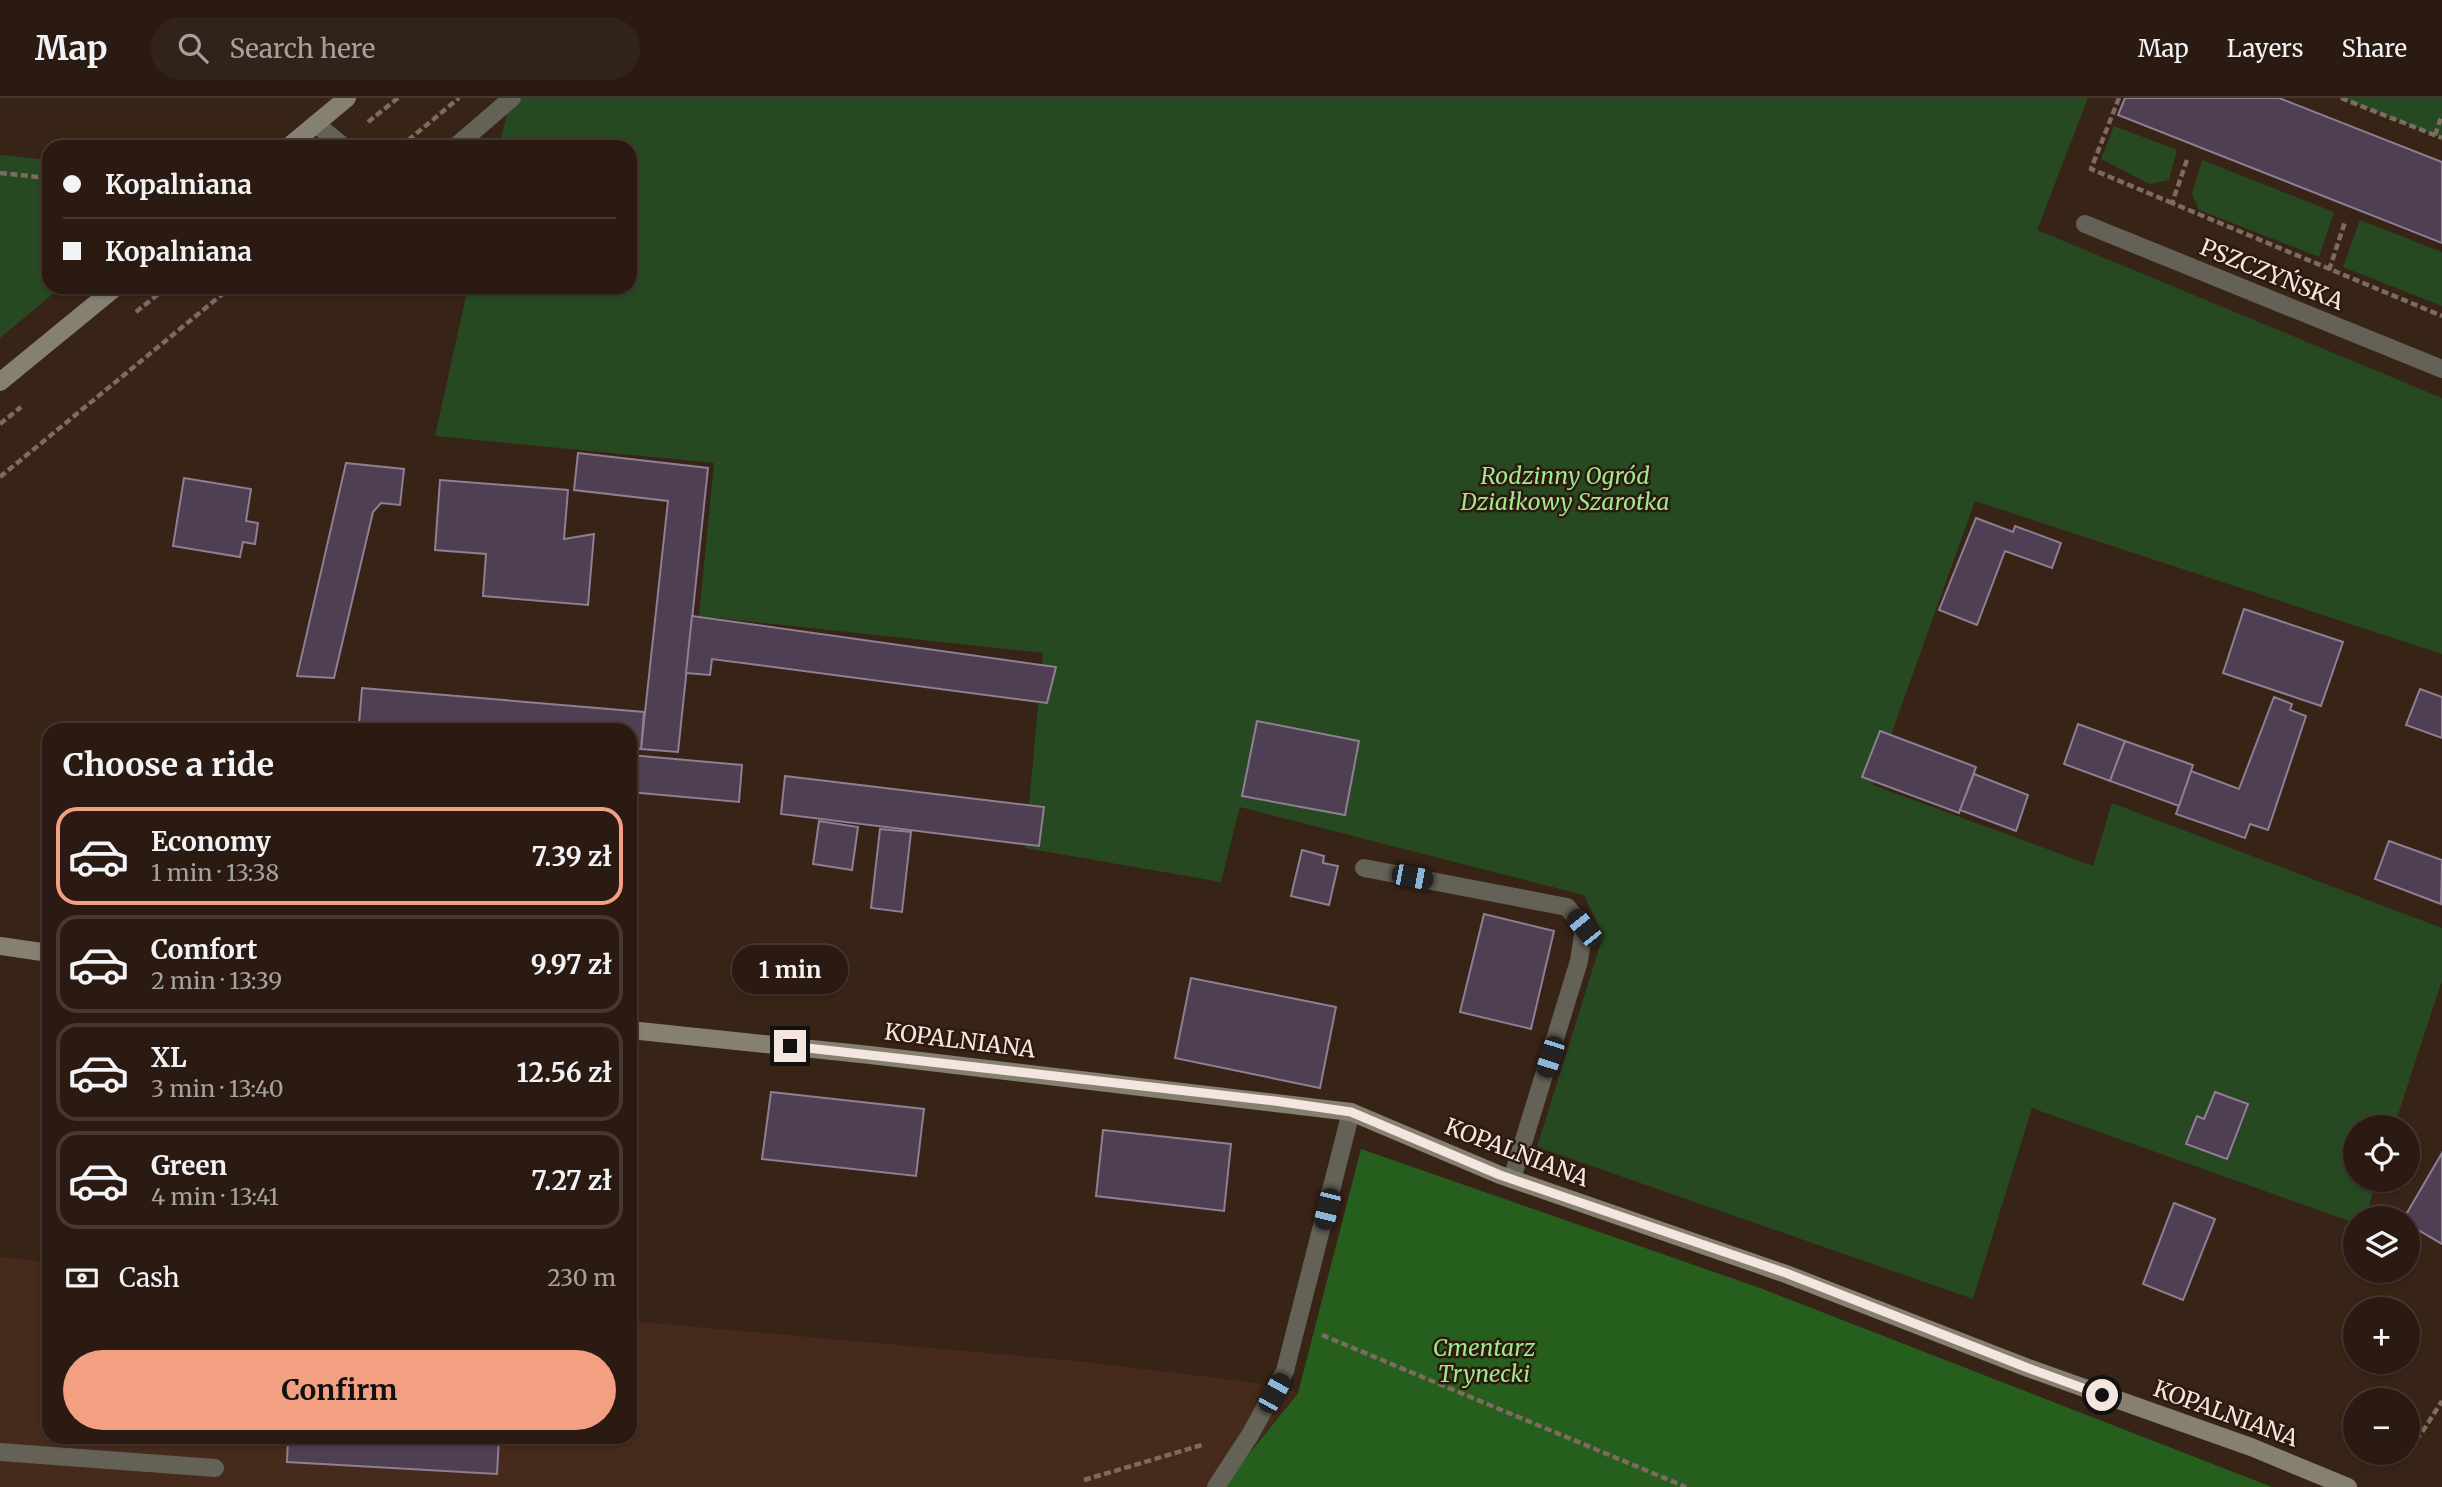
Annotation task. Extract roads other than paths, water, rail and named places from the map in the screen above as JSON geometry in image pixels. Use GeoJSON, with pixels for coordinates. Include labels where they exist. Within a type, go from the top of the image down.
{"type":"FeatureCollection","features":[{"type":"Feature","properties":{"kind":"street"},"geometry":{"type":"LineString","coordinates":[[297,140],[347,98]]}},
{"type":"Feature","properties":{"kind":"street"},"geometry":{"type":"LineString","coordinates":[[463,140],[512,98]]}},
{"type":"Feature","properties":{"kind":"street"},"geometry":{"type":"LineString","coordinates":[[316,124],[335,140]]}},
{"type":"Feature","properties":{"kind":"street","name":"PSZCZYŃSKA"},"geometry":{"type":"LineString","coordinates":[[2085,224],[2442,369]]}},
{"type":"Feature","properties":{"kind":"street"},"geometry":{"type":"LineString","coordinates":[[0,382],[107,294]]}},
{"type":"Feature","properties":{"kind":"street"},"geometry":{"type":"LineString","coordinates":[[1364,868],[1567,908],[1584,928],[1579,961],[1512,1179]]}},
{"type":"Feature","properties":{"kind":"street"},"geometry":{"type":"LineString","coordinates":[[0,946],[42,952]]}},
{"type":"Feature","properties":{"kind":"street","name":"KOPALNIANA"},"geometry":{"type":"LineString","coordinates":[[637,1031],[870,1055],[1351,1112],[1512,1179],[1786,1273],[2028,1368],[2251,1447],[2348,1487]]}},
{"type":"Feature","properties":{"kind":"street"},"geometry":{"type":"LineString","coordinates":[[1216,1487],[1251,1435],[1285,1371],[1351,1112]]}},
{"type":"Feature","properties":{"kind":"street"},"geometry":{"type":"LineString","coordinates":[[0,1452],[215,1468]]}},
{"type":"Feature","properties":{"kind":"park label","name":"Rodzinny Ogród Działkowy Szarotka"},"geometry":{"type":"Point","coordinates":[1565,488]}},
{"type":"Feature","properties":{"kind":"park label","name":"Cmentarz Trynecki"},"geometry":{"type":"Point","coordinates":[1484,1360]}}]}
